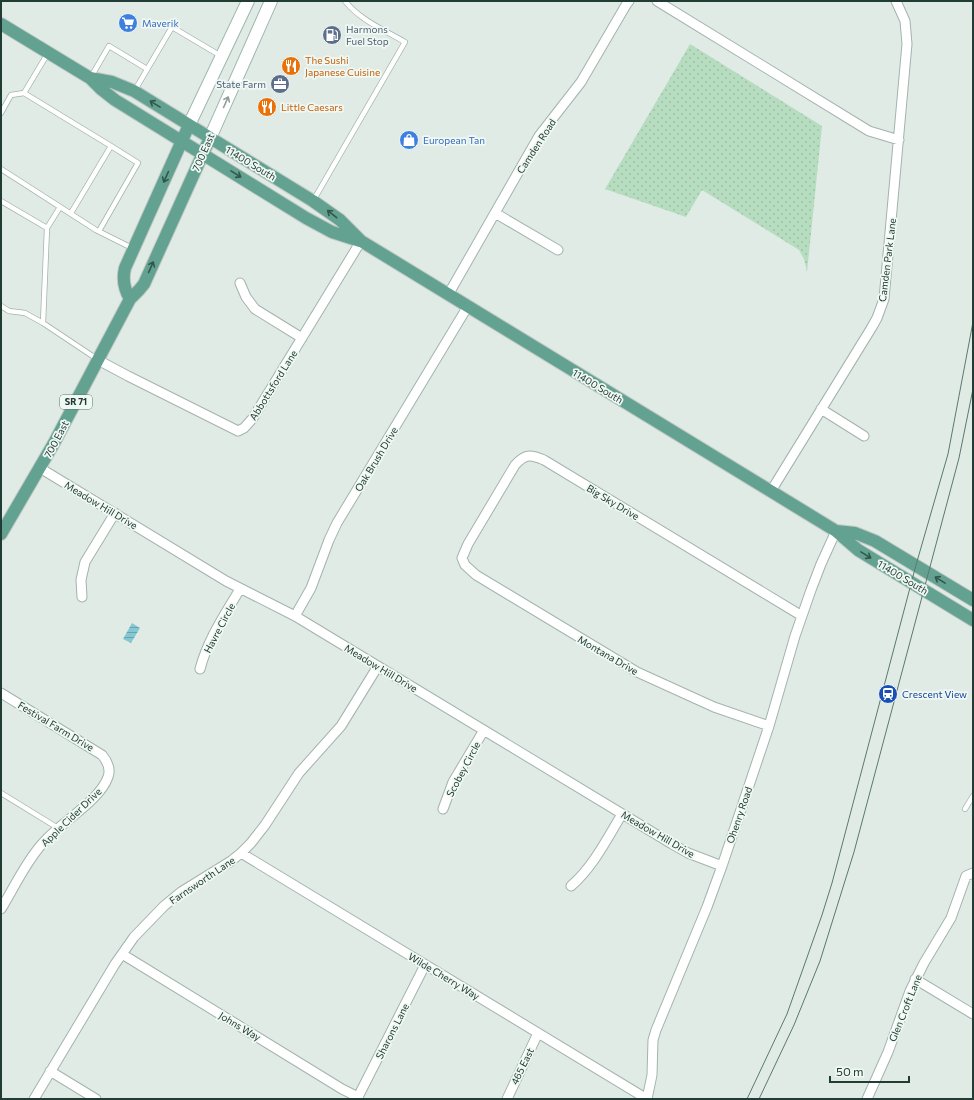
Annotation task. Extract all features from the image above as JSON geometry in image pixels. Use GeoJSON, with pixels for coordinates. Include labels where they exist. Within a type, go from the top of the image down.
{"type":"FeatureCollection","features":[{"type":"Feature","properties":{"kind":"main road"},"geometry":{"type":"LineString","coordinates":[[130,299],[124,287],[124,274],[181,141],[248,1]]}},
{"type":"Feature","properties":{"kind":"main road","name":"700 East"},"geometry":{"type":"LineString","coordinates":[[1,534],[40,468],[130,299],[144,284],[271,1]]}},
{"type":"Feature","properties":{"kind":"main road","name":"11400 South"},"geometry":{"type":"LineString","coordinates":[[1,24],[90,78],[115,100],[319,225],[332,232],[361,241]]}},
{"type":"Feature","properties":{"kind":"main road","name":"11400 South"},"geometry":{"type":"LineString","coordinates":[[90,78],[112,82],[134,92],[313,201],[340,220],[361,241],[836,531],[850,544],[973,620]]}},
{"type":"Feature","properties":{"kind":"main road","name":"11400 South"},"geometry":{"type":"LineString","coordinates":[[836,531],[855,533],[875,541],[973,600]]}},
{"type":"Feature","properties":{"kind":"street","name":"Camden Road"},"geometry":{"type":"LineString","coordinates":[[448,295],[539,136],[578,87],[629,1]]}},
{"type":"Feature","properties":{"kind":"street"},"geometry":{"type":"LineString","coordinates":[[657,1],[869,131],[898,140]]}},
{"type":"Feature","properties":{"kind":"street","name":"Camden Park Lane"},"geometry":{"type":"LineString","coordinates":[[771,491],[877,318],[884,299],[907,44],[905,21],[896,1]]}},
{"type":"Feature","properties":{"kind":"street"},"geometry":{"type":"LineString","coordinates":[[495,213],[558,250]]}},
{"type":"Feature","properties":{"kind":"street","name":"Abbottsford Lane"},"geometry":{"type":"LineString","coordinates":[[98,360],[134,380],[238,431],[244,428],[253,418],[361,241]]}},
{"type":"Feature","properties":{"kind":"street"},"geometry":{"type":"LineString","coordinates":[[240,283],[246,297],[255,309],[302,338]]}},
{"type":"Feature","properties":{"kind":"street","name":"Oak Brush Drive"},"geometry":{"type":"LineString","coordinates":[[295,616],[312,588],[329,540],[338,523],[468,306]]}},
{"type":"Feature","properties":{"kind":"street"},"geometry":{"type":"LineString","coordinates":[[821,409],[864,436]]}},
{"type":"Feature","properties":{"kind":"street","name":"Big Sky Drive"},"geometry":{"type":"LineString","coordinates":[[462,558],[468,544],[515,465],[520,459],[527,456],[536,456],[802,616]]}},
{"type":"Feature","properties":{"kind":"street","name":"Meadow Hill Drive"},"geometry":{"type":"LineString","coordinates":[[40,468],[240,589],[295,616],[688,853],[722,866]]}},
{"type":"Feature","properties":{"kind":"street"},"geometry":{"type":"LineString","coordinates":[[82,597],[81,580],[86,562],[115,513]]}},
{"type":"Feature","properties":{"kind":"street","name":"Ohenry Road"},"geometry":{"type":"LineString","coordinates":[[647,1099],[652,1074],[652,1049],[656,1030],[722,866],[769,726],[802,616],[821,564],[836,531]]}},
{"type":"Feature","properties":{"kind":"street","name":"Montana Drive"},"geometry":{"type":"LineString","coordinates":[[462,558],[465,565],[476,575],[603,653],[637,672],[714,707],[769,726]]}},
{"type":"Feature","properties":{"kind":"street","name":"Havre Circle"},"geometry":{"type":"LineString","coordinates":[[200,670],[210,640],[240,589]]}},
{"type":"Feature","properties":{"kind":"street","name":"Farnsworth Lane"},"geometry":{"type":"LineString","coordinates":[[34,1099],[122,954],[134,937],[164,906],[181,892],[241,853],[262,830],[299,773],[341,726],[378,666]]}},
{"type":"Feature","properties":{"kind":"street","name":"Festival Farm Drive"},"geometry":{"type":"LineString","coordinates":[[1,693],[97,752],[106,759],[108,763]]}},
{"type":"Feature","properties":{"kind":"street","name":"Scobey Circle"},"geometry":{"type":"LineString","coordinates":[[443,809],[453,782],[484,730]]}},
{"type":"Feature","properties":{"kind":"street","name":"Apple Cider Drive"},"geometry":{"type":"LineString","coordinates":[[1,909],[37,850],[58,828],[90,801],[101,789],[108,777],[108,763]]}},
{"type":"Feature","properties":{"kind":"street"},"geometry":{"type":"LineString","coordinates":[[571,886],[581,878],[589,868],[622,814]]}},
{"type":"Feature","properties":{"kind":"street","name":"Wilde Cherry Way"},"geometry":{"type":"LineString","coordinates":[[241,853],[647,1099]]}},
{"type":"Feature","properties":{"kind":"street","name":"Glen Croft Lane"},"geometry":{"type":"LineString","coordinates":[[868,1099],[888,1052],[915,979],[951,918],[969,875]]}},
{"type":"Feature","properties":{"kind":"street","name":"Johns Way"},"geometry":{"type":"LineString","coordinates":[[122,954],[335,1085],[358,1097]]}},
{"type":"Feature","properties":{"kind":"street","name":"Sharons Lane"},"geometry":{"type":"LineString","coordinates":[[358,1097],[425,965]]}},
{"type":"Feature","properties":{"kind":"street"},"geometry":{"type":"LineString","coordinates":[[915,979],[973,1014]]}},
{"type":"Feature","properties":{"kind":"street","name":"465 East"},"geometry":{"type":"LineString","coordinates":[[507,1099],[538,1033]]}},
{"type":"Feature","properties":{"kind":"street"},"geometry":{"type":"LineString","coordinates":[[50,1071],[96,1099]]}},
{"type":"Feature","properties":{"kind":"lane"},"geometry":{"type":"LineString","coordinates":[[313,201],[405,42],[362,18],[345,1]]}},
{"type":"Feature","properties":{"kind":"lane"},"geometry":{"type":"LineString","coordinates":[[134,92],[172,27],[221,56]]}},
{"type":"Feature","properties":{"kind":"lane"},"geometry":{"type":"LineString","coordinates":[[90,78],[109,46],[147,69]]}},
{"type":"Feature","properties":{"kind":"lane"},"geometry":{"type":"LineString","coordinates":[[24,93],[48,53]]}},
{"type":"Feature","properties":{"kind":"lane"},"geometry":{"type":"LineString","coordinates":[[1,114],[11,96],[24,93],[138,163],[99,231]]}},
{"type":"Feature","properties":{"kind":"lane"},"geometry":{"type":"LineString","coordinates":[[71,213],[111,146]]}},
{"type":"Feature","properties":{"kind":"lane"},"geometry":{"type":"LineString","coordinates":[[1,169],[99,231],[134,249]]}},
{"type":"Feature","properties":{"kind":"lane"},"geometry":{"type":"LineString","coordinates":[[1,201],[47,228]]}},
{"type":"Feature","properties":{"kind":"lane"},"geometry":{"type":"LineString","coordinates":[[43,323],[47,228],[60,207]]}},
{"type":"Feature","properties":{"kind":"lane"},"geometry":{"type":"LineString","coordinates":[[1,306],[10,311],[25,313],[43,323],[98,360]]}},
{"type":"Feature","properties":{"kind":"lane"},"geometry":{"type":"LineString","coordinates":[[1,793],[58,828]]}},
{"type":"Feature","properties":{"kind":"lane"},"geometry":{"type":"LineString","coordinates":[[965,809],[973,796]]}},
{"type":"Feature","properties":{"kind":"green space"},"geometry":{"type":"Polygon","coordinates":[[[690,44],[822,126],[807,272],[804,259],[799,250],[702,190],[686,217],[605,189],[690,44]]]}},
{"type":"Feature","properties":{"kind":"water"},"geometry":{"type":"Polygon","coordinates":[[[132,623],[140,628],[131,643],[123,639],[132,623]]]}},
{"type":"Feature","properties":{"kind":"tram line"},"geometry":{"type":"LineString","coordinates":[[747,1099],[787,1014],[832,883],[916,565],[948,454],[973,322]]}},
{"type":"Feature","properties":{"kind":"tram line"},"geometry":{"type":"LineString","coordinates":[[759,1099],[794,1025],[820,961],[854,852],[959,458],[973,389]]}},
{"type":"Feature","properties":{"kind":"place","name":"Maverik"},"geometry":{"type":"Point","coordinates":[128,23]}},
{"type":"Feature","properties":{"kind":"place","name":"Harmons Fuel Stop"},"geometry":{"type":"Point","coordinates":[332,35]}},
{"type":"Feature","properties":{"kind":"place","name":"The Sushi Japanese Cuisine"},"geometry":{"type":"Point","coordinates":[291,66]}},
{"type":"Feature","properties":{"kind":"place","name":"State Farm"},"geometry":{"type":"Point","coordinates":[280,84]}},
{"type":"Feature","properties":{"kind":"place","name":"Little Caesars"},"geometry":{"type":"Point","coordinates":[267,107]}},
{"type":"Feature","properties":{"kind":"place","name":"European Tan"},"geometry":{"type":"Point","coordinates":[409,140]}},
{"type":"Feature","properties":{"kind":"place","name":"Crescent View"},"geometry":{"type":"Point","coordinates":[888,694]}}]}
